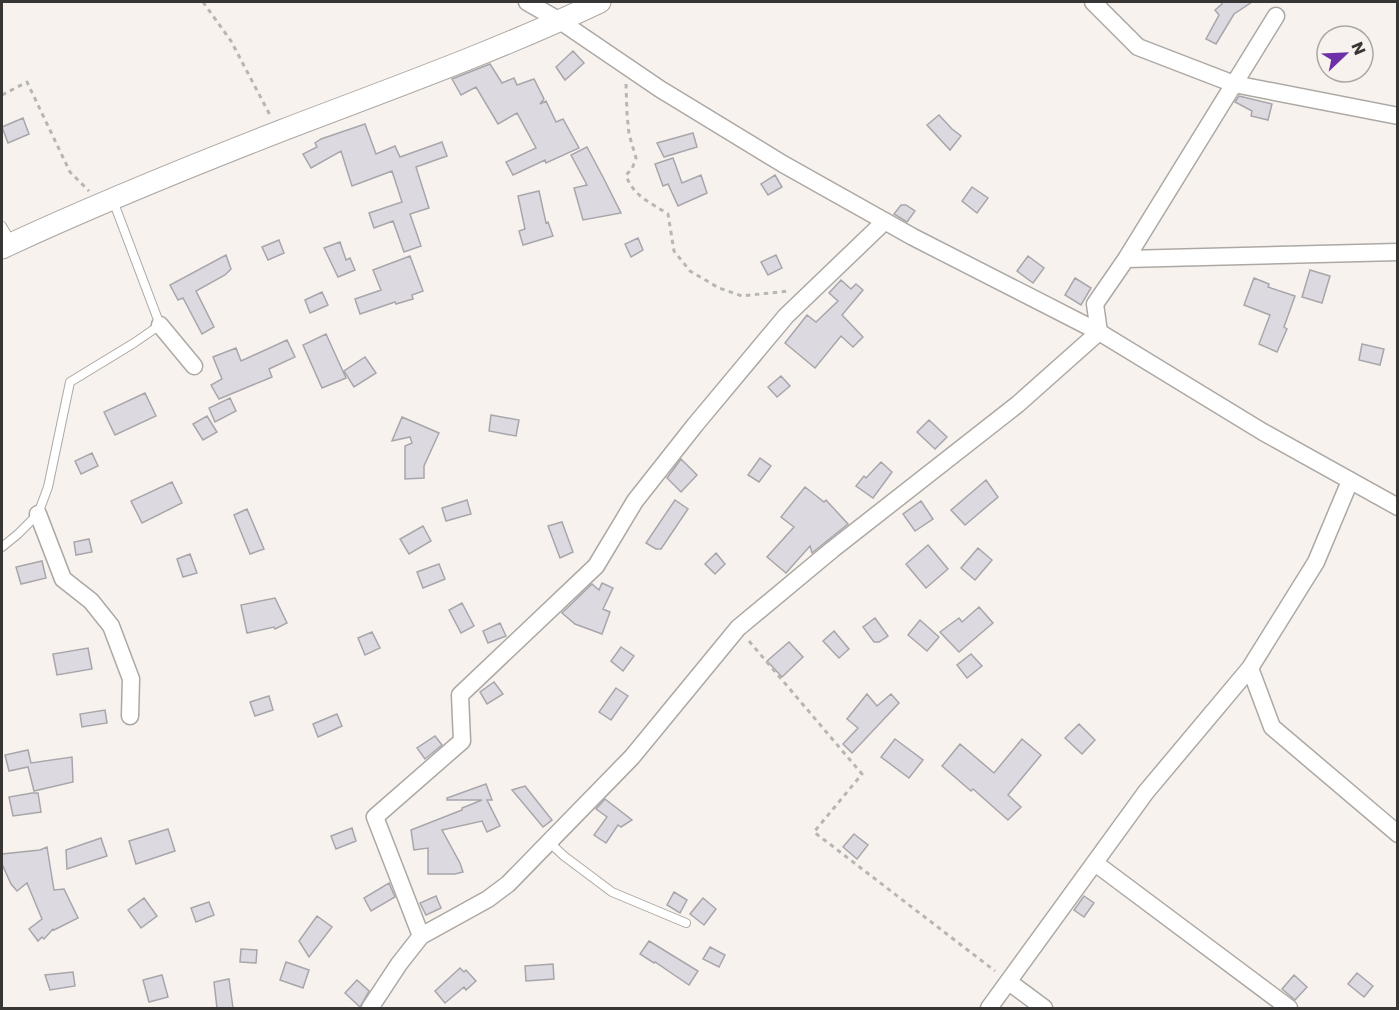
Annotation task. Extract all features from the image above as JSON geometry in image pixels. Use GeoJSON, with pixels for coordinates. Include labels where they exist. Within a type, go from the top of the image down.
{"type":"FeatureCollection","features":[{"type":"Feature","properties":{"kind":"street"},"geometry":{"type":"LineString","coordinates":[[527,2],[560,21],[660,89],[773,157],[913,237],[1100,332],[1263,432],[1398,507]]}},
{"type":"Feature","properties":{"kind":"street"},"geometry":{"type":"LineString","coordinates":[[5,239],[490,51],[600,2]]}},
{"type":"Feature","properties":{"kind":"street"},"geometry":{"type":"LineString","coordinates":[[1093,2],[1138,47],[1233,84],[1398,116]]}},
{"type":"Feature","properties":{"kind":"street"},"geometry":{"type":"LineString","coordinates":[[1100,332],[1095,304],[1126,259],[1276,16]]}},
{"type":"Feature","properties":{"kind":"street"},"geometry":{"type":"LineString","coordinates":[[421,936],[375,817],[462,741],[460,696],[596,566],[634,501],[786,316],[885,221]]}},
{"type":"Feature","properties":{"kind":"street"},"geometry":{"type":"LineString","coordinates":[[1126,259],[1398,252]]}},
{"type":"Feature","properties":{"kind":"street"},"geometry":{"type":"LineString","coordinates":[[160,325],[194,366]]}},
{"type":"Feature","properties":{"kind":"street"},"geometry":{"type":"LineString","coordinates":[[370,1008],[421,936],[488,899],[507,884],[632,757],[738,628],[833,549],[1018,404],[1100,332]]}},
{"type":"Feature","properties":{"kind":"street"},"geometry":{"type":"LineString","coordinates":[[989,1008],[1146,792],[1250,668],[1316,562],[1350,481]]}},
{"type":"Feature","properties":{"kind":"street"},"geometry":{"type":"LineString","coordinates":[[38,514],[63,579],[91,601],[111,626],[131,679],[130,716]]}},
{"type":"Feature","properties":{"kind":"street"},"geometry":{"type":"LineString","coordinates":[[1250,668],[1272,727],[1398,834]]}},
{"type":"Feature","properties":{"kind":"street"},"geometry":{"type":"LineString","coordinates":[[1095,863],[1289,1008]]}},
{"type":"Feature","properties":{"kind":"street"},"geometry":{"type":"LineString","coordinates":[[1009,982],[1044,1008]]}},
{"type":"Feature","properties":{"kind":"lane"},"geometry":{"type":"LineString","coordinates":[[2,547],[38,514],[48,487],[70,382],[160,325],[107,200]]}},
{"type":"Feature","properties":{"kind":"lane"},"geometry":{"type":"LineString","coordinates":[[548,841],[612,892],[686,923]]}},
{"type":"Feature","properties":{"kind":"path"},"geometry":{"type":"LineString","coordinates":[[203,2],[231,41],[279,132]]}},
{"type":"Feature","properties":{"kind":"path"},"geometry":{"type":"LineString","coordinates":[[626,66],[629,134],[636,158],[632,169],[626,175],[635,192],[668,214],[674,250],[690,272],[719,288],[742,296],[783,292],[819,285]]}},
{"type":"Feature","properties":{"kind":"path"},"geometry":{"type":"LineString","coordinates":[[2,95],[27,82],[70,172],[107,200]]}},
{"type":"Feature","properties":{"kind":"path"},"geometry":{"type":"LineString","coordinates":[[738,628],[862,774],[814,832],[1009,982]]}},
{"type":"Feature","properties":{"kind":"building"},"geometry":{"type":"Polygon","coordinates":[[[1221,2],[1252,2],[1234,14],[1216,44],[1206,39],[1219,15],[1215,10],[1222,4],[1221,2]]]}},
{"type":"Feature","properties":{"kind":"building"},"geometry":{"type":"Polygon","coordinates":[[[573,51],[584,63],[565,80],[556,67],[573,51]]]}},
{"type":"Feature","properties":{"kind":"building"},"geometry":{"type":"Polygon","coordinates":[[[490,64],[502,83],[514,78],[517,85],[534,79],[544,99],[540,104],[546,101],[556,122],[563,119],[579,148],[513,175],[506,162],[536,148],[517,113],[498,124],[476,87],[461,95],[452,79],[490,64]]]}},
{"type":"Feature","properties":{"kind":"building"},"geometry":{"type":"Polygon","coordinates":[[[1239,96],[1272,104],[1268,120],[1251,116],[1252,111],[1235,102],[1239,96]]]}},
{"type":"Feature","properties":{"kind":"building"},"geometry":{"type":"Polygon","coordinates":[[[939,115],[961,136],[950,150],[927,125],[939,115]]]}},
{"type":"Feature","properties":{"kind":"building"},"geometry":{"type":"Polygon","coordinates":[[[23,118],[29,134],[8,143],[2,127],[23,118]]]}},
{"type":"Feature","properties":{"kind":"building"},"geometry":{"type":"Polygon","coordinates":[[[365,124],[376,154],[395,146],[400,157],[442,142],[447,156],[416,167],[429,208],[410,214],[421,246],[404,252],[393,221],[374,228],[369,213],[402,202],[392,171],[352,186],[341,151],[311,168],[303,154],[317,147],[315,143],[321,139],[365,124]]]}},
{"type":"Feature","properties":{"kind":"building"},"geometry":{"type":"Polygon","coordinates":[[[693,133],[697,147],[664,157],[657,143],[693,133]]]}},
{"type":"Feature","properties":{"kind":"building"},"geometry":{"type":"Polygon","coordinates":[[[587,147],[621,213],[583,220],[574,188],[587,185],[571,155],[587,147]]]}},
{"type":"Feature","properties":{"kind":"building"},"geometry":{"type":"Polygon","coordinates":[[[673,158],[682,183],[701,175],[707,193],[678,206],[668,184],[663,186],[655,164],[673,158]]]}},
{"type":"Feature","properties":{"kind":"building"},"geometry":{"type":"Polygon","coordinates":[[[775,175],[782,187],[768,195],[761,184],[775,175]]]}},
{"type":"Feature","properties":{"kind":"building"},"geometry":{"type":"Polygon","coordinates":[[[972,187],[988,198],[977,213],[962,201],[972,187]]]}},
{"type":"Feature","properties":{"kind":"building"},"geometry":{"type":"Polygon","coordinates":[[[539,191],[546,223],[548,222],[553,236],[523,245],[519,231],[525,229],[518,196],[539,191]]]}},
{"type":"Feature","properties":{"kind":"building"},"geometry":{"type":"Polygon","coordinates":[[[901,205],[906,205],[915,211],[907,222],[894,214],[901,205]]]}},
{"type":"Feature","properties":{"kind":"building"},"geometry":{"type":"Polygon","coordinates":[[[638,238],[643,250],[631,257],[625,244],[638,238]]]}},
{"type":"Feature","properties":{"kind":"building"},"geometry":{"type":"Polygon","coordinates":[[[279,240],[284,253],[268,260],[262,247],[279,240]]]}},
{"type":"Feature","properties":{"kind":"building"},"geometry":{"type":"Polygon","coordinates":[[[340,242],[346,260],[350,258],[355,270],[338,277],[324,248],[340,242]]]}},
{"type":"Feature","properties":{"kind":"building"},"geometry":{"type":"Polygon","coordinates":[[[226,255],[231,269],[225,275],[196,291],[214,327],[202,334],[183,298],[178,300],[170,285],[226,255]]]}},
{"type":"Feature","properties":{"kind":"building"},"geometry":{"type":"Polygon","coordinates":[[[776,255],[782,268],[768,275],[761,262],[776,255]]]}},
{"type":"Feature","properties":{"kind":"building"},"geometry":{"type":"Polygon","coordinates":[[[410,256],[423,291],[412,295],[413,299],[396,304],[395,302],[360,314],[355,299],[381,290],[373,270],[410,256]]]}},
{"type":"Feature","properties":{"kind":"building"},"geometry":{"type":"Polygon","coordinates":[[[1028,256],[1044,268],[1033,283],[1017,271],[1028,256]]]}},
{"type":"Feature","properties":{"kind":"building"},"geometry":{"type":"Polygon","coordinates":[[[1310,270],[1330,276],[1322,303],[1302,297],[1310,270]]]}},
{"type":"Feature","properties":{"kind":"building"},"geometry":{"type":"Polygon","coordinates":[[[1075,278],[1091,288],[1081,305],[1065,295],[1075,278]]]}},
{"type":"Feature","properties":{"kind":"building"},"geometry":{"type":"Polygon","coordinates":[[[1254,278],[1269,284],[1268,287],[1295,296],[1284,327],[1287,329],[1277,352],[1259,344],[1270,315],[1244,305],[1254,278]]]}},
{"type":"Feature","properties":{"kind":"building"},"geometry":{"type":"Polygon","coordinates":[[[841,280],[851,289],[856,284],[863,290],[842,315],[863,337],[853,347],[841,336],[815,368],[785,343],[807,315],[816,322],[838,301],[829,293],[841,280]]]}},
{"type":"Feature","properties":{"kind":"building"},"geometry":{"type":"Polygon","coordinates":[[[322,292],[328,305],[310,313],[305,300],[322,292]]]}},
{"type":"Feature","properties":{"kind":"building"},"geometry":{"type":"Polygon","coordinates":[[[326,334],[346,378],[322,388],[303,345],[326,334]]]}},
{"type":"Feature","properties":{"kind":"building"},"geometry":{"type":"Polygon","coordinates":[[[287,340],[295,357],[269,369],[272,377],[219,399],[211,385],[222,379],[213,357],[236,348],[241,361],[287,340]]]}},
{"type":"Feature","properties":{"kind":"building"},"geometry":{"type":"Polygon","coordinates":[[[1362,344],[1384,349],[1380,365],[1359,360],[1362,344]]]}},
{"type":"Feature","properties":{"kind":"building"},"geometry":{"type":"Polygon","coordinates":[[[365,357],[376,373],[354,387],[344,371],[365,357]]]}},
{"type":"Feature","properties":{"kind":"building"},"geometry":{"type":"Polygon","coordinates":[[[781,376],[790,386],[777,397],[768,387],[781,376]]]}},
{"type":"Feature","properties":{"kind":"building"},"geometry":{"type":"Polygon","coordinates":[[[145,393],[156,416],[115,435],[104,412],[145,393]]]}},
{"type":"Feature","properties":{"kind":"building"},"geometry":{"type":"Polygon","coordinates":[[[230,398],[236,411],[215,422],[209,408],[230,398]]]}},
{"type":"Feature","properties":{"kind":"building"},"geometry":{"type":"Polygon","coordinates":[[[491,415],[519,420],[516,436],[489,431],[491,415]]]}},
{"type":"Feature","properties":{"kind":"building"},"geometry":{"type":"Polygon","coordinates":[[[207,416],[217,432],[203,440],[193,424],[207,416]]]}},
{"type":"Feature","properties":{"kind":"building"},"geometry":{"type":"Polygon","coordinates":[[[402,417],[439,433],[424,466],[424,478],[405,479],[405,446],[412,443],[410,437],[392,441],[402,417]]]}},
{"type":"Feature","properties":{"kind":"building"},"geometry":{"type":"Polygon","coordinates":[[[929,420],[947,437],[935,449],[917,432],[929,420]]]}},
{"type":"Feature","properties":{"kind":"building"},"geometry":{"type":"Polygon","coordinates":[[[92,453],[98,466],[81,474],[75,461],[92,453]]]}},
{"type":"Feature","properties":{"kind":"building"},"geometry":{"type":"Polygon","coordinates":[[[760,458],[771,466],[759,482],[748,475],[760,458]]]}},
{"type":"Feature","properties":{"kind":"building"},"geometry":{"type":"Polygon","coordinates":[[[681,459],[697,475],[681,492],[667,478],[681,459]]]}},
{"type":"Feature","properties":{"kind":"building"},"geometry":{"type":"Polygon","coordinates":[[[881,462],[892,472],[873,498],[856,486],[881,462]]]}},
{"type":"Feature","properties":{"kind":"building"},"geometry":{"type":"Polygon","coordinates":[[[986,480],[998,497],[965,525],[951,510],[986,480]]]}},
{"type":"Feature","properties":{"kind":"building"},"geometry":{"type":"Polygon","coordinates":[[[172,482],[182,503],[142,523],[131,501],[172,482]]]}},
{"type":"Feature","properties":{"kind":"building"},"geometry":{"type":"Polygon","coordinates":[[[805,487],[824,502],[826,500],[848,524],[812,553],[810,546],[786,573],[767,557],[794,527],[781,517],[805,487]]]}},
{"type":"Feature","properties":{"kind":"building"},"geometry":{"type":"Polygon","coordinates":[[[467,500],[471,514],[446,521],[442,508],[467,500]]]}},
{"type":"Feature","properties":{"kind":"building"},"geometry":{"type":"Polygon","coordinates":[[[675,500],[688,509],[661,549],[656,549],[646,543],[675,500]]]}},
{"type":"Feature","properties":{"kind":"building"},"geometry":{"type":"Polygon","coordinates":[[[921,501],[933,519],[915,531],[903,514],[921,501]]]}},
{"type":"Feature","properties":{"kind":"building"},"geometry":{"type":"Polygon","coordinates":[[[247,509],[264,549],[250,554],[234,515],[247,509]]]}},
{"type":"Feature","properties":{"kind":"building"},"geometry":{"type":"Polygon","coordinates":[[[562,522],[573,552],[560,558],[548,526],[562,522]]]}},
{"type":"Feature","properties":{"kind":"building"},"geometry":{"type":"Polygon","coordinates":[[[423,526],[431,541],[409,554],[400,539],[423,526]]]}},
{"type":"Feature","properties":{"kind":"building"},"geometry":{"type":"Polygon","coordinates":[[[89,539],[92,552],[76,555],[74,542],[89,539]]]}},
{"type":"Feature","properties":{"kind":"building"},"geometry":{"type":"Polygon","coordinates":[[[928,545],[948,569],[926,588],[906,564],[928,545]]]}},
{"type":"Feature","properties":{"kind":"building"},"geometry":{"type":"Polygon","coordinates":[[[978,548],[992,560],[975,580],[961,568],[978,548]]]}},
{"type":"Feature","properties":{"kind":"building"},"geometry":{"type":"Polygon","coordinates":[[[716,553],[725,564],[715,574],[705,564],[716,553]]]}},
{"type":"Feature","properties":{"kind":"building"},"geometry":{"type":"Polygon","coordinates":[[[190,554],[197,573],[183,577],[177,559],[190,554]]]}},
{"type":"Feature","properties":{"kind":"building"},"geometry":{"type":"Polygon","coordinates":[[[42,561],[46,578],[21,584],[16,567],[42,561]]]}},
{"type":"Feature","properties":{"kind":"building"},"geometry":{"type":"Polygon","coordinates":[[[439,564],[445,579],[423,588],[417,572],[439,564]]]}},
{"type":"Feature","properties":{"kind":"building"},"geometry":{"type":"Polygon","coordinates":[[[602,583],[613,588],[603,609],[610,612],[602,634],[575,624],[562,613],[592,584],[599,590],[602,583]]]}},
{"type":"Feature","properties":{"kind":"building"},"geometry":{"type":"Polygon","coordinates":[[[275,598],[287,623],[275,629],[274,627],[247,633],[241,605],[275,598]]]}},
{"type":"Feature","properties":{"kind":"building"},"geometry":{"type":"Polygon","coordinates":[[[462,603],[474,626],[461,633],[449,610],[462,603]]]}},
{"type":"Feature","properties":{"kind":"building"},"geometry":{"type":"Polygon","coordinates":[[[979,607],[993,623],[959,652],[940,632],[959,618],[962,622],[979,607]]]}},
{"type":"Feature","properties":{"kind":"building"},"geometry":{"type":"Polygon","coordinates":[[[875,618],[888,636],[879,642],[874,642],[863,627],[875,618]]]}},
{"type":"Feature","properties":{"kind":"building"},"geometry":{"type":"Polygon","coordinates":[[[920,620],[939,637],[927,651],[908,635],[920,620]]]}},
{"type":"Feature","properties":{"kind":"building"},"geometry":{"type":"Polygon","coordinates":[[[500,623],[506,636],[488,643],[483,631],[500,623]]]}},
{"type":"Feature","properties":{"kind":"building"},"geometry":{"type":"Polygon","coordinates":[[[834,631],[849,649],[839,658],[823,641],[834,631]]]}},
{"type":"Feature","properties":{"kind":"building"},"geometry":{"type":"Polygon","coordinates":[[[372,632],[380,648],[365,655],[358,638],[372,632]]]}},
{"type":"Feature","properties":{"kind":"building"},"geometry":{"type":"Polygon","coordinates":[[[789,642],[803,657],[782,677],[767,661],[789,642]]]}},
{"type":"Feature","properties":{"kind":"building"},"geometry":{"type":"Polygon","coordinates":[[[621,647],[634,656],[623,671],[611,661],[621,647]]]}},
{"type":"Feature","properties":{"kind":"building"},"geometry":{"type":"Polygon","coordinates":[[[88,648],[92,669],[57,675],[53,654],[88,648]]]}},
{"type":"Feature","properties":{"kind":"building"},"geometry":{"type":"Polygon","coordinates":[[[971,654],[982,666],[967,678],[957,665],[971,654]]]}},
{"type":"Feature","properties":{"kind":"building"},"geometry":{"type":"Polygon","coordinates":[[[494,682],[503,694],[487,704],[480,692],[494,682]]]}},
{"type":"Feature","properties":{"kind":"building"},"geometry":{"type":"Polygon","coordinates":[[[616,688],[628,696],[611,720],[599,712],[616,688]]]}},
{"type":"Feature","properties":{"kind":"building"},"geometry":{"type":"Polygon","coordinates":[[[867,694],[877,706],[891,694],[899,703],[852,753],[843,744],[858,728],[847,719],[867,694]]]}},
{"type":"Feature","properties":{"kind":"building"},"geometry":{"type":"Polygon","coordinates":[[[269,696],[273,710],[255,716],[250,702],[269,696]]]}},
{"type":"Feature","properties":{"kind":"building"},"geometry":{"type":"Polygon","coordinates":[[[105,710],[107,723],[82,727],[80,714],[105,710]]]}},
{"type":"Feature","properties":{"kind":"building"},"geometry":{"type":"Polygon","coordinates":[[[337,714],[342,726],[318,737],[313,724],[337,714]]]}},
{"type":"Feature","properties":{"kind":"building"},"geometry":{"type":"Polygon","coordinates":[[[1079,724],[1095,740],[1082,754],[1065,738],[1079,724]]]}},
{"type":"Feature","properties":{"kind":"building"},"geometry":{"type":"Polygon","coordinates":[[[435,736],[442,745],[425,759],[417,748],[435,736]]]}},
{"type":"Feature","properties":{"kind":"building"},"geometry":{"type":"Polygon","coordinates":[[[895,739],[923,760],[909,778],[881,757],[895,739]]]}},
{"type":"Feature","properties":{"kind":"building"},"geometry":{"type":"Polygon","coordinates":[[[1022,739],[1041,755],[1008,795],[1021,807],[1008,820],[973,789],[971,791],[942,766],[960,744],[994,773],[1022,739]]]}},
{"type":"Feature","properties":{"kind":"building"},"geometry":{"type":"Polygon","coordinates":[[[28,750],[31,763],[72,757],[73,782],[34,791],[28,767],[9,771],[5,755],[28,750]]]}},
{"type":"Feature","properties":{"kind":"building"},"geometry":{"type":"Polygon","coordinates":[[[486,784],[492,800],[487,800],[500,826],[487,832],[482,821],[442,830],[463,872],[428,874],[428,848],[414,850],[411,830],[482,800],[447,800],[447,798],[486,784]]]}},
{"type":"Feature","properties":{"kind":"building"},"geometry":{"type":"Polygon","coordinates":[[[525,786],[552,820],[543,827],[512,790],[525,786]]]}},
{"type":"Feature","properties":{"kind":"building"},"geometry":{"type":"Polygon","coordinates":[[[38,793],[41,812],[13,816],[9,797],[38,793]]]}},
{"type":"Feature","properties":{"kind":"building"},"geometry":{"type":"Polygon","coordinates":[[[605,799],[632,820],[621,827],[618,825],[606,843],[594,835],[607,817],[596,809],[605,799]]]}},
{"type":"Feature","properties":{"kind":"building"},"geometry":{"type":"Polygon","coordinates":[[[352,828],[356,841],[336,849],[331,836],[352,828]]]}},
{"type":"Feature","properties":{"kind":"building"},"geometry":{"type":"Polygon","coordinates":[[[168,829],[175,851],[136,864],[129,841],[168,829]]]}},
{"type":"Feature","properties":{"kind":"building"},"geometry":{"type":"Polygon","coordinates":[[[854,834],[868,845],[857,859],[843,847],[854,834]]]}},
{"type":"Feature","properties":{"kind":"building"},"geometry":{"type":"Polygon","coordinates":[[[101,838],[107,856],[67,869],[66,850],[101,838]]]}},
{"type":"Feature","properties":{"kind":"building"},"geometry":{"type":"Polygon","coordinates":[[[47,847],[54,890],[64,889],[78,918],[53,929],[44,939],[42,937],[38,941],[29,929],[42,919],[27,883],[17,891],[11,884],[2,864],[2,854],[40,850],[47,847]]]}},
{"type":"Feature","properties":{"kind":"building"},"geometry":{"type":"Polygon","coordinates":[[[389,883],[395,897],[371,911],[364,898],[389,883]]]}},
{"type":"Feature","properties":{"kind":"building"},"geometry":{"type":"Polygon","coordinates":[[[674,892],[687,900],[680,913],[667,905],[674,892]]]}},
{"type":"Feature","properties":{"kind":"building"},"geometry":{"type":"Polygon","coordinates":[[[436,896],[441,908],[426,915],[420,903],[436,896]]]}},
{"type":"Feature","properties":{"kind":"building"},"geometry":{"type":"Polygon","coordinates":[[[1084,896],[1094,903],[1084,917],[1074,910],[1084,896]]]}},
{"type":"Feature","properties":{"kind":"building"},"geometry":{"type":"Polygon","coordinates":[[[144,898],[157,916],[141,928],[128,910],[144,898]]]}},
{"type":"Feature","properties":{"kind":"building"},"geometry":{"type":"Polygon","coordinates":[[[703,898],[716,909],[704,925],[690,914],[703,898]]]}},
{"type":"Feature","properties":{"kind":"building"},"geometry":{"type":"Polygon","coordinates":[[[209,902],[214,915],[196,922],[191,908],[209,902]]]}},
{"type":"Feature","properties":{"kind":"building"},"geometry":{"type":"Polygon","coordinates":[[[317,916],[332,927],[309,957],[299,941],[317,916]]]}},
{"type":"Feature","properties":{"kind":"building"},"geometry":{"type":"Polygon","coordinates":[[[649,941],[698,971],[689,985],[640,954],[649,941]]]}},
{"type":"Feature","properties":{"kind":"building"},"geometry":{"type":"Polygon","coordinates":[[[710,947],[725,955],[719,967],[703,959],[710,947]]]}},
{"type":"Feature","properties":{"kind":"building"},"geometry":{"type":"Polygon","coordinates":[[[241,949],[257,950],[256,963],[240,962],[241,949]]]}},
{"type":"Feature","properties":{"kind":"building"},"geometry":{"type":"Polygon","coordinates":[[[286,962],[309,970],[303,988],[280,980],[286,962]]]}},
{"type":"Feature","properties":{"kind":"building"},"geometry":{"type":"Polygon","coordinates":[[[553,964],[554,979],[526,981],[525,966],[553,964]]]}},
{"type":"Feature","properties":{"kind":"building"},"geometry":{"type":"Polygon","coordinates":[[[460,968],[464,972],[466,970],[476,981],[466,990],[464,987],[445,1003],[435,991],[460,968]]]}},
{"type":"Feature","properties":{"kind":"building"},"geometry":{"type":"Polygon","coordinates":[[[73,972],[75,986],[50,990],[45,975],[73,972]]]}},
{"type":"Feature","properties":{"kind":"building"},"geometry":{"type":"Polygon","coordinates":[[[1357,973],[1373,986],[1364,997],[1348,984],[1357,973]]]}},
{"type":"Feature","properties":{"kind":"building"},"geometry":{"type":"Polygon","coordinates":[[[162,975],[168,997],[149,1002],[143,980],[162,975]]]}},
{"type":"Feature","properties":{"kind":"building"},"geometry":{"type":"Polygon","coordinates":[[[1294,975],[1307,987],[1295,1000],[1282,989],[1294,975]]]}},
{"type":"Feature","properties":{"kind":"building"},"geometry":{"type":"Polygon","coordinates":[[[229,979],[233,1008],[217,1008],[214,982],[229,979]]]}},
{"type":"Feature","properties":{"kind":"building"},"geometry":{"type":"Polygon","coordinates":[[[357,980],[369,991],[360,1007],[345,993],[357,980]]]}}]}
